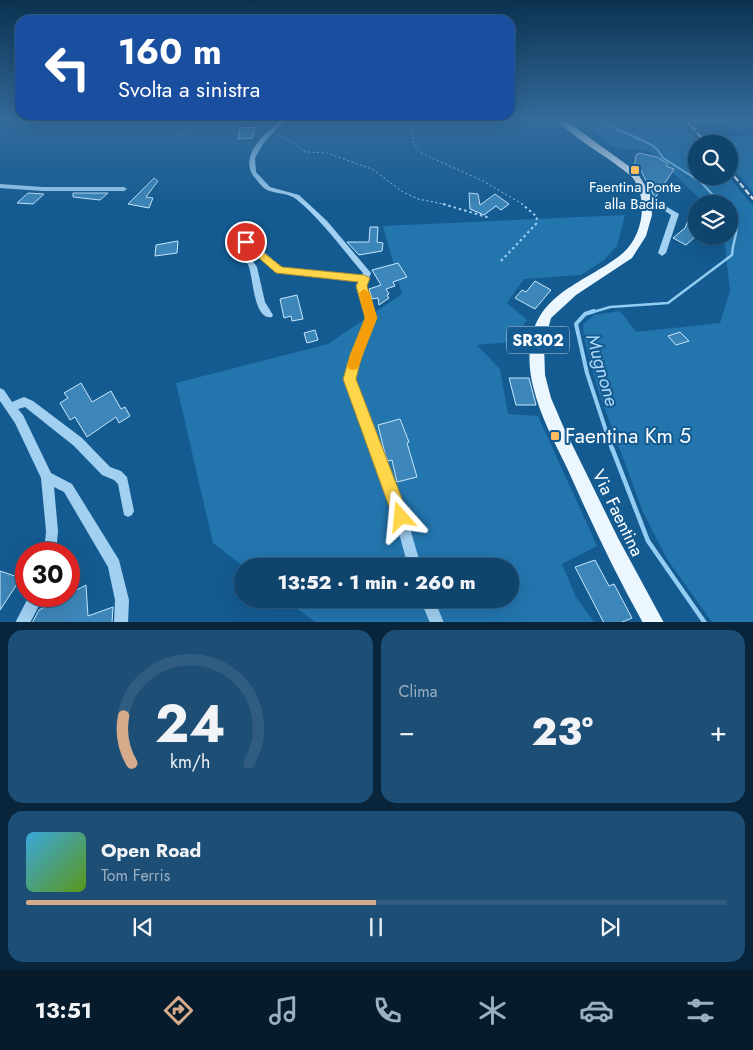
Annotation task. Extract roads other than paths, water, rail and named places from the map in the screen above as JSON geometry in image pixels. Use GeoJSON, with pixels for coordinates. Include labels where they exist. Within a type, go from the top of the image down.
{"type":"FeatureCollection","features":[{"type":"Feature","properties":{"kind":"main road"},"geometry":{"type":"LineString","coordinates":[[600,149],[634,174],[641,182],[648,198]]}},
{"type":"Feature","properties":{"kind":"main road","name":"Via Faentina"},"geometry":{"type":"LineString","coordinates":[[648,198],[647,215],[642,234],[628,255],[558,302],[546,314],[541,326],[537,359],[538,376],[556,426],[607,537],[654,622]]}},
{"type":"Feature","properties":{"kind":"street"},"geometry":{"type":"LineString","coordinates":[[257,149],[252,158],[253,172],[268,188],[297,196],[367,273],[362,286],[371,318],[356,355],[349,379],[396,501],[413,558]]}},
{"type":"Feature","properties":{"kind":"street"},"geometry":{"type":"LineString","coordinates":[[0,186],[42,189],[124,189]]}},
{"type":"Feature","properties":{"kind":"street"},"geometry":{"type":"LineString","coordinates":[[648,198],[675,214],[662,253]]}},
{"type":"Feature","properties":{"kind":"street"},"geometry":{"type":"LineString","coordinates":[[269,314],[261,308],[249,259],[238,248],[238,245],[242,242],[250,244],[279,270],[364,278]]}},
{"type":"Feature","properties":{"kind":"street"},"geometry":{"type":"LineString","coordinates":[[1,396],[19,418],[47,476],[52,531],[51,542]]}},
{"type":"Feature","properties":{"kind":"street"},"geometry":{"type":"LineString","coordinates":[[11,407],[24,402],[28,404],[86,450],[103,469],[117,475],[123,481],[128,511]]}},
{"type":"Feature","properties":{"kind":"street"},"geometry":{"type":"LineString","coordinates":[[47,476],[68,488],[114,565],[122,600],[121,622]]}},
{"type":"Feature","properties":{"kind":"street"},"geometry":{"type":"LineString","coordinates":[[22,622],[31,607]]}},
{"type":"Feature","properties":{"kind":"street"},"geometry":{"type":"LineString","coordinates":[[431,608],[437,622]]}},
{"type":"Feature","properties":{"kind":"waterway","name":"Mugnone"},"geometry":{"type":"LineString","coordinates":[[657,149],[663,158],[701,182],[713,195]]}},
{"type":"Feature","properties":{"kind":"waterway","name":"Mugnone"},"geometry":{"type":"LineString","coordinates":[[590,313],[610,307],[668,303],[732,255],[734,245]]}},
{"type":"Feature","properties":{"kind":"waterway","name":"Mugnone"},"geometry":{"type":"LineString","coordinates":[[594,311],[585,314],[576,324],[587,373],[612,449]]}},
{"type":"Feature","properties":{"kind":"waterway","name":"Mugnone"},"geometry":{"type":"LineString","coordinates":[[612,448],[648,541],[704,622]]}},
{"type":"Feature","properties":{"kind":"railway"},"geometry":{"type":"LineString","coordinates":[[738,181],[753,199]]}},
{"type":"Feature","properties":{"kind":"place","name":"Faentina Ponte alla Badia"},"geometry":{"type":"Point","coordinates":[635,170]}},
{"type":"Feature","properties":{"kind":"place","name":"Faentina Km 5"},"geometry":{"type":"Point","coordinates":[555,436]}}]}
